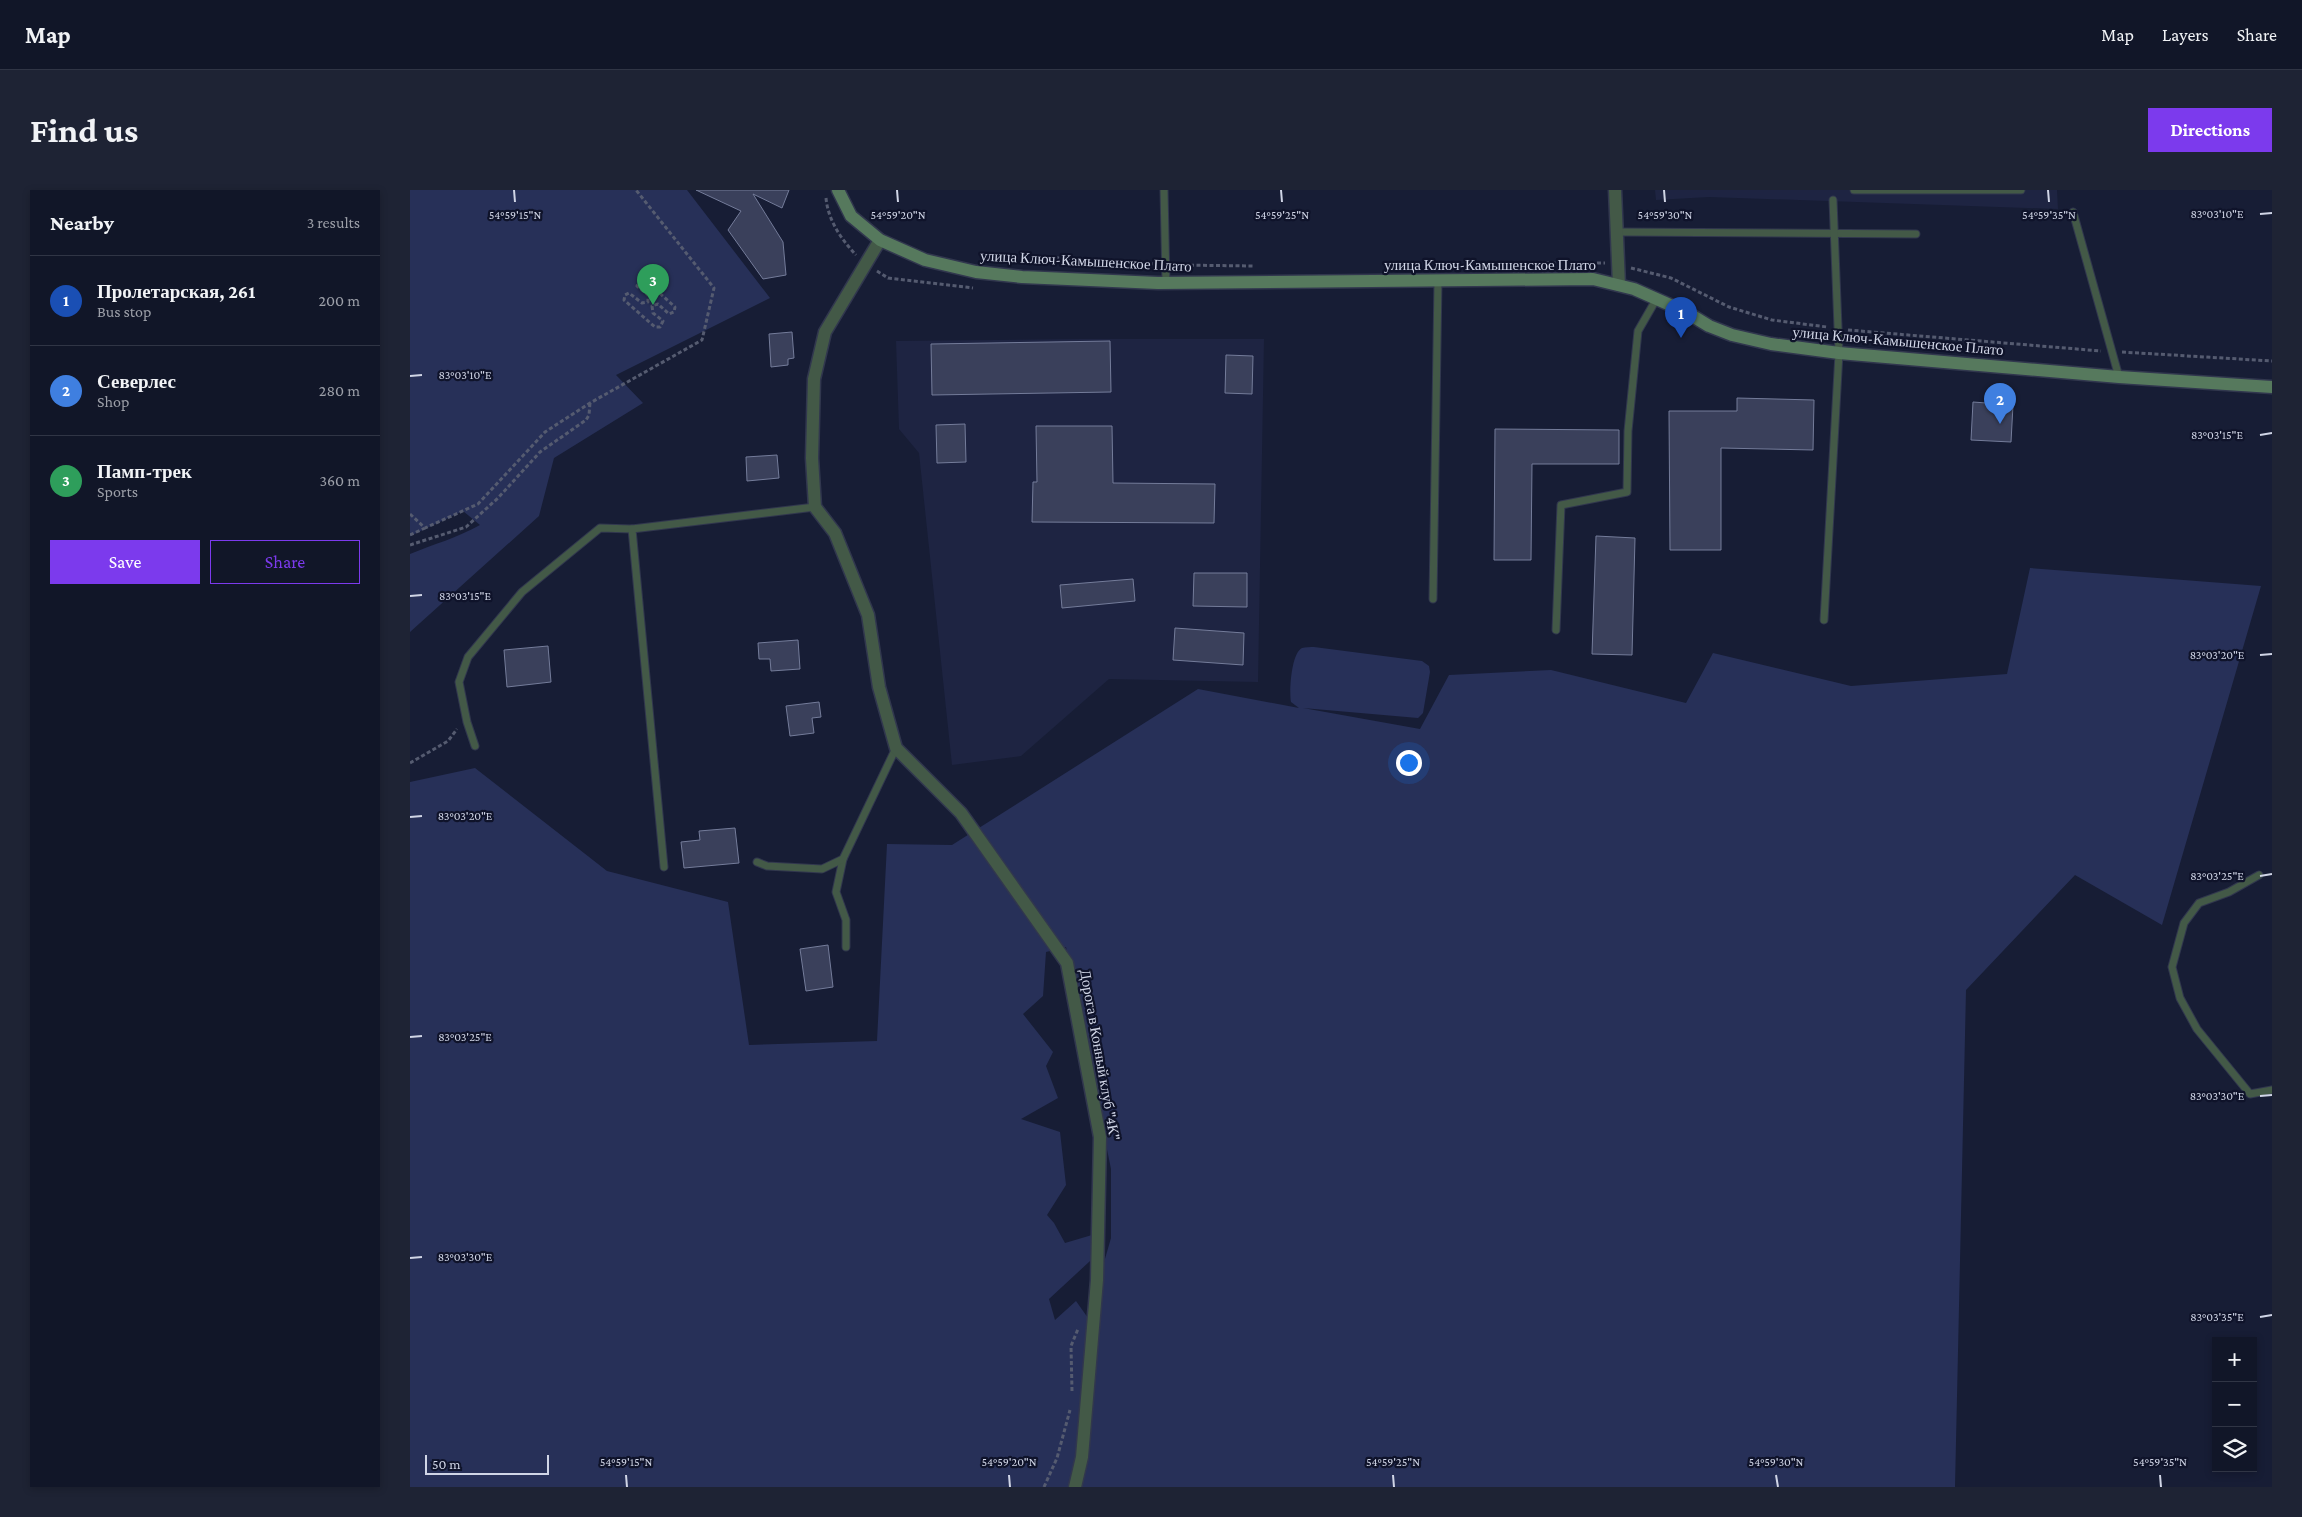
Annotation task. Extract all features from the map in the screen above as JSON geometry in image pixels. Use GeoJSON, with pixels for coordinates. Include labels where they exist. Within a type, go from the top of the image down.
{"type":"FeatureCollection","features":[{"type":"Feature","properties":{"kind":"main road","name":"улица Ключ-Камышенское Плато"},"geometry":{"type":"LineString","coordinates":[[838,190],[851,216],[880,240],[925,260],[976,272],[1022,277],[1166,282],[1593,279],[1620,285],[1657,298],[1709,326],[1732,335],[1771,344],[1839,353],[2119,377],[2272,387]]}},
{"type":"Feature","properties":{"kind":"street"},"geometry":{"type":"LineString","coordinates":[[1615,190],[1620,285]]}},
{"type":"Feature","properties":{"kind":"street"},"geometry":{"type":"LineString","coordinates":[[880,240],[825,332],[814,379],[812,458],[815,507],[835,532],[868,615],[879,688],[896,748]]}},
{"type":"Feature","properties":{"kind":"street","name":"Дорога в Конный клуб \"4К\""},"geometry":{"type":"LineString","coordinates":[[896,748],[961,813],[1067,963],[1100,1136],[1097,1280],[1082,1457],[1075,1487]]}},
{"type":"Feature","properties":{"kind":"lane"},"geometry":{"type":"LineString","coordinates":[[1164,190],[1166,282]]}},
{"type":"Feature","properties":{"kind":"lane"},"geometry":{"type":"LineString","coordinates":[[1854,190],[2021,190]]}},
{"type":"Feature","properties":{"kind":"lane"},"geometry":{"type":"LineString","coordinates":[[1824,620],[1839,353],[1833,200]]}},
{"type":"Feature","properties":{"kind":"lane"},"geometry":{"type":"LineString","coordinates":[[2073,212],[2119,377]]}},
{"type":"Feature","properties":{"kind":"lane"},"geometry":{"type":"LineString","coordinates":[[1618,232],[1916,234]]}},
{"type":"Feature","properties":{"kind":"lane"},"geometry":{"type":"LineString","coordinates":[[1433,599],[1438,280]]}},
{"type":"Feature","properties":{"kind":"lane"},"geometry":{"type":"LineString","coordinates":[[1556,630],[1561,505],[1627,492],[1628,431],[1638,331],[1657,298]]}},
{"type":"Feature","properties":{"kind":"lane"},"geometry":{"type":"LineString","coordinates":[[476,746],[466,717],[459,682],[468,657],[522,592],[600,528],[632,529],[815,507]]}},
{"type":"Feature","properties":{"kind":"lane"},"geometry":{"type":"LineString","coordinates":[[632,529],[664,867]]}},
{"type":"Feature","properties":{"kind":"lane"},"geometry":{"type":"LineString","coordinates":[[846,947],[846,920],[836,892],[843,859],[896,748]]}},
{"type":"Feature","properties":{"kind":"lane"},"geometry":{"type":"LineString","coordinates":[[757,862],[767,866],[822,869],[843,859]]}},
{"type":"Feature","properties":{"kind":"lane"},"geometry":{"type":"LineString","coordinates":[[2259,875],[2229,892],[2199,904],[2184,923],[2172,967],[2180,998],[2197,1029],[2238,1080],[2250,1094],[2272,1090]]}},
{"type":"Feature","properties":{"kind":"path"},"geometry":{"type":"LineString","coordinates":[[410,534],[478,504],[545,432],[590,403],[702,340],[714,288],[636,190]]}},
{"type":"Feature","properties":{"kind":"path"},"geometry":{"type":"LineString","coordinates":[[640,280],[646,281],[676,309],[671,314],[658,304],[652,306],[653,313],[662,321],[661,326],[656,328],[626,302],[625,295],[629,293],[642,303],[648,302],[648,296],[637,285],[640,280]]}},
{"type":"Feature","properties":{"kind":"path"},"geometry":{"type":"LineString","coordinates":[[410,545],[466,527],[498,498],[540,452],[586,420],[589,416],[590,403]]}},
{"type":"Feature","properties":{"kind":"path"},"geometry":{"type":"LineString","coordinates":[[410,514],[425,528]]}},
{"type":"Feature","properties":{"kind":"path"},"geometry":{"type":"LineString","coordinates":[[410,764],[448,741],[466,717]]}},
{"type":"Feature","properties":{"kind":"path"},"geometry":{"type":"LineString","coordinates":[[1072,1401],[1071,1346],[1081,1321]]}},
{"type":"Feature","properties":{"kind":"path"},"geometry":{"type":"LineString","coordinates":[[1044,1487],[1057,1458],[1070,1408]]}},
{"type":"Feature","properties":{"kind":"shaded area"},"geometry":{"type":"Polygon","coordinates":[[[410,190],[687,190],[770,298],[616,375],[643,403],[554,458],[539,516],[410,632],[410,554],[480,525],[463,511],[410,536],[410,190]]]}},
{"type":"Feature","properties":{"kind":"shaded area"},"geometry":{"type":"Polygon","coordinates":[[[1655,190],[2057,190],[2058,209],[1709,197],[1656,200],[1655,190]]]}},
{"type":"Feature","properties":{"kind":"shaded area"},"geometry":{"type":"Polygon","coordinates":[[[1264,339],[1258,682],[1109,679],[1021,756],[952,765],[919,453],[899,429],[896,341],[1264,339]]]}},
{"type":"Feature","properties":{"kind":"shaded area"},"geometry":{"type":"Polygon","coordinates":[[[2030,568],[2261,586],[2162,925],[2075,875],[1966,990],[1955,1487],[410,1487],[410,782],[475,768],[607,871],[728,902],[749,1045],[877,1041],[887,844],[952,845],[1198,689],[1299,708],[1291,702],[1290,690],[1295,657],[1302,648],[1314,647],[1422,661],[1429,666],[1430,672],[1423,713],[1418,718],[1303,708],[1420,729],[1449,675],[1551,670],[1686,703],[1713,653],[1851,686],[2007,674],[2030,568]],[[1066,947],[1046,952],[1043,996],[1023,1014],[1053,1052],[1046,1066],[1058,1098],[1021,1119],[1060,1132],[1066,1185],[1047,1215],[1054,1223],[1065,1243],[1092,1235],[1103,1249],[1049,1299],[1055,1320],[1076,1301],[1088,1318],[1111,1238],[1111,1169],[1066,947]]]}},
{"type":"Feature","properties":{"kind":"building"},"geometry":{"type":"Polygon","coordinates":[[[696,190],[789,190],[782,208],[753,194],[783,242],[786,275],[763,279],[728,230],[741,211],[696,190]]]}},
{"type":"Feature","properties":{"kind":"building"},"geometry":{"type":"Polygon","coordinates":[[[792,332],[794,358],[788,359],[788,365],[771,367],[769,334],[792,332]]]}},
{"type":"Feature","properties":{"kind":"building"},"geometry":{"type":"Polygon","coordinates":[[[1110,341],[1111,392],[932,395],[931,344],[1110,341]]]}},
{"type":"Feature","properties":{"kind":"building"},"geometry":{"type":"Polygon","coordinates":[[[1226,355],[1253,356],[1252,394],[1225,393],[1226,355]]]}},
{"type":"Feature","properties":{"kind":"building"},"geometry":{"type":"Polygon","coordinates":[[[1737,398],[1814,400],[1813,450],[1721,448],[1721,550],[1670,550],[1669,411],[1737,411],[1737,398]]]}},
{"type":"Feature","properties":{"kind":"building"},"geometry":{"type":"Polygon","coordinates":[[[1973,402],[2013,405],[2011,442],[1971,440],[1973,402]]]}},
{"type":"Feature","properties":{"kind":"building"},"geometry":{"type":"Polygon","coordinates":[[[965,424],[966,462],[937,463],[936,425],[965,424]]]}},
{"type":"Feature","properties":{"kind":"building"},"geometry":{"type":"Polygon","coordinates":[[[1036,426],[1112,426],[1113,483],[1215,484],[1214,523],[1032,522],[1033,482],[1037,482],[1036,426]]]}},
{"type":"Feature","properties":{"kind":"building"},"geometry":{"type":"Polygon","coordinates":[[[1495,429],[1619,430],[1619,464],[1532,464],[1531,560],[1494,560],[1495,429]]]}},
{"type":"Feature","properties":{"kind":"building"},"geometry":{"type":"Polygon","coordinates":[[[777,455],[779,478],[747,481],[746,457],[777,455]]]}},
{"type":"Feature","properties":{"kind":"building"},"geometry":{"type":"Polygon","coordinates":[[[1596,536],[1635,538],[1632,655],[1592,654],[1596,536]]]}},
{"type":"Feature","properties":{"kind":"building"},"geometry":{"type":"Polygon","coordinates":[[[1194,573],[1247,573],[1247,607],[1193,606],[1194,573]]]}},
{"type":"Feature","properties":{"kind":"building"},"geometry":{"type":"Polygon","coordinates":[[[1133,579],[1135,601],[1062,608],[1060,585],[1133,579]]]}},
{"type":"Feature","properties":{"kind":"building"},"geometry":{"type":"Polygon","coordinates":[[[1175,628],[1244,633],[1243,665],[1173,660],[1175,628]]]}},
{"type":"Feature","properties":{"kind":"building"},"geometry":{"type":"Polygon","coordinates":[[[798,640],[800,669],[771,671],[770,659],[759,659],[758,643],[798,640]]]}},
{"type":"Feature","properties":{"kind":"building"},"geometry":{"type":"Polygon","coordinates":[[[548,646],[551,682],[507,687],[504,650],[548,646]]]}},
{"type":"Feature","properties":{"kind":"building"},"geometry":{"type":"Polygon","coordinates":[[[819,702],[821,717],[812,718],[814,733],[790,736],[786,706],[819,702]]]}},
{"type":"Feature","properties":{"kind":"building"},"geometry":{"type":"Polygon","coordinates":[[[735,828],[739,863],[684,868],[681,842],[700,840],[699,831],[735,828]]]}},
{"type":"Feature","properties":{"kind":"building"},"geometry":{"type":"Polygon","coordinates":[[[828,945],[833,987],[806,991],[800,949],[828,945]]]}},
{"type":"Feature","properties":{"kind":"place","name":"Памп-трек"},"geometry":{"type":"Point","coordinates":[653,305]}},
{"type":"Feature","properties":{"kind":"place","name":"Пролетарская, 261"},"geometry":{"type":"Point","coordinates":[1681,338]}},
{"type":"Feature","properties":{"kind":"place","name":"Северлес"},"geometry":{"type":"Point","coordinates":[2000,424]}}]}
